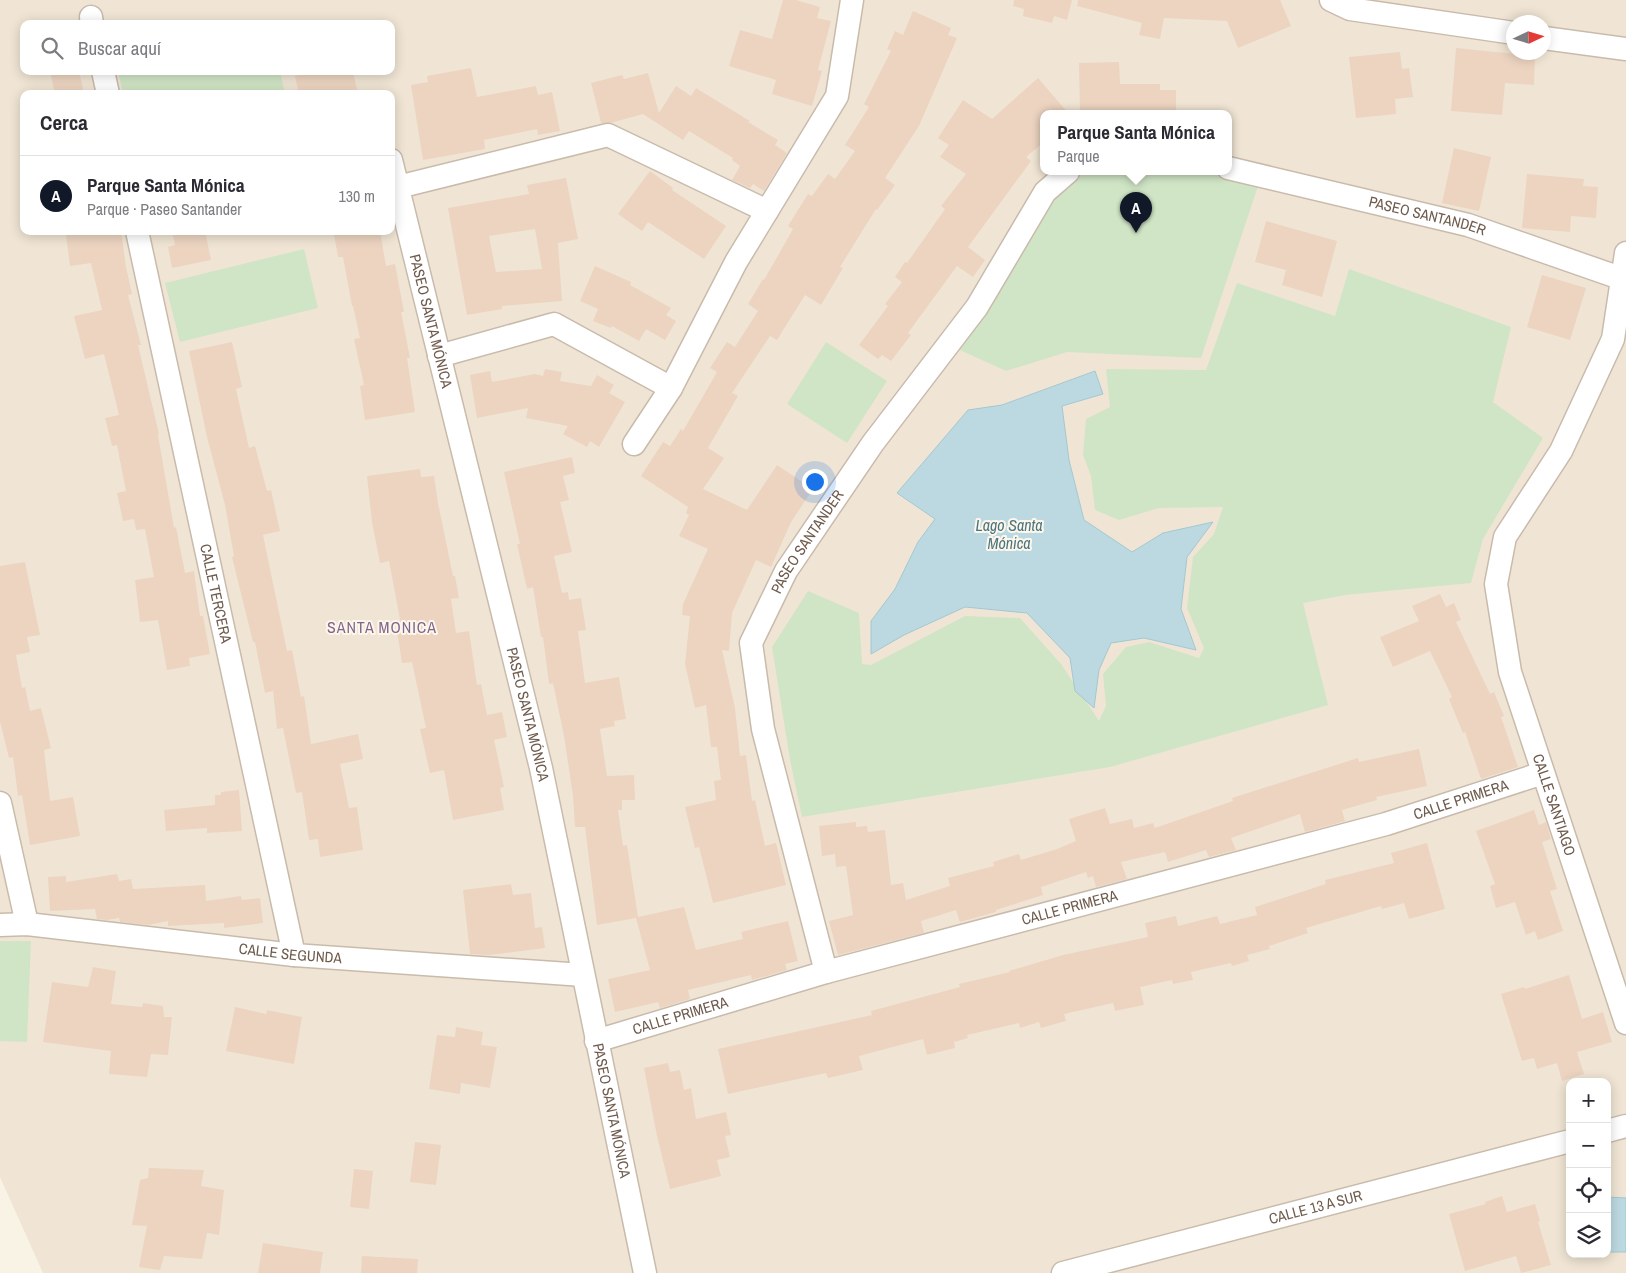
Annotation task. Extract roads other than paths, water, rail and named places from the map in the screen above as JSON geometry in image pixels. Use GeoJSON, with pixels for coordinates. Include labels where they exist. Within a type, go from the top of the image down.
{"type":"FeatureCollection","features":[{"type":"Feature","properties":{"kind":"street"},"geometry":{"type":"LineString","coordinates":[[634,444],[671,388],[736,262],[837,96],[852,0]]}},
{"type":"Feature","properties":{"kind":"street"},"geometry":{"type":"LineString","coordinates":[[1331,0],[1350,9],[1506,32]]}},
{"type":"Feature","properties":{"kind":"street"},"geometry":{"type":"LineString","coordinates":[[1551,39],[1626,49]]}},
{"type":"Feature","properties":{"kind":"street"},"geometry":{"type":"LineString","coordinates":[[104,75],[107,90]]}},
{"type":"Feature","properties":{"kind":"street"},"geometry":{"type":"LineString","coordinates":[[398,187],[608,136],[767,211]]}},
{"type":"Feature","properties":{"kind":"street","name":"PASEO SANTANDER"},"geometry":{"type":"LineString","coordinates":[[1232,169],[1468,225],[1624,280]]}},
{"type":"Feature","properties":{"kind":"street","name":"PASEO SANTA MÓNICA"},"geometry":{"type":"LineString","coordinates":[[395,175],[541,768],[645,1273]]}},
{"type":"Feature","properties":{"kind":"street","name":"PASEO SANTANDER"},"geometry":{"type":"LineString","coordinates":[[826,972],[763,729],[751,644],[791,563],[873,443],[977,307],[1045,192],[1065,175]]}},
{"type":"Feature","properties":{"kind":"street","name":"CALLE TERCERA"},"geometry":{"type":"LineString","coordinates":[[138,235],[294,955]]}},
{"type":"Feature","properties":{"kind":"street","name":"CALLE SANTIAGO"},"geometry":{"type":"LineString","coordinates":[[1626,253],[1624,280],[1613,339],[1561,451],[1505,537],[1496,584],[1510,672],[1626,1023]]}},
{"type":"Feature","properties":{"kind":"street"},"geometry":{"type":"LineString","coordinates":[[438,356],[554,324],[671,388]]}},
{"type":"Feature","properties":{"kind":"street","name":"CALLE PRIMERA"},"geometry":{"type":"LineString","coordinates":[[596,1041],[826,972],[1386,824],[1543,773]]}},
{"type":"Feature","properties":{"kind":"street"},"geometry":{"type":"LineString","coordinates":[[0,803],[28,924]]}},
{"type":"Feature","properties":{"kind":"street","name":"CALLE SEGUNDA"},"geometry":{"type":"LineString","coordinates":[[0,925],[28,924],[294,955],[583,976]]}},
{"type":"Feature","properties":{"kind":"street"},"geometry":{"type":"LineString","coordinates":[[1611,1130],[1626,1126]]}},
{"type":"Feature","properties":{"kind":"street","name":"CALLE 13 A SUR"},"geometry":{"type":"LineString","coordinates":[[1063,1273],[1566,1142]]}},
{"type":"Feature","properties":{"kind":"water","name":"Lago Santa Mónica"},"geometry":{"type":"Polygon","coordinates":[[[1095,371],[1103,394],[1062,406],[1069,460],[1084,520],[1132,552],[1163,533],[1213,522],[1187,557],[1181,609],[1196,650],[1144,638],[1111,643],[1099,670],[1094,708],[1075,691],[1070,658],[1027,613],[965,607],[904,635],[871,654],[871,621],[895,589],[918,542],[935,519],[897,493],[968,410],[1002,405],[1095,371]]]}},
{"type":"Feature","properties":{"kind":"water"},"geometry":{"type":"Polygon","coordinates":[[[1611,1197],[1626,1198],[1626,1252],[1611,1252],[1611,1197]]]}},
{"type":"Feature","properties":{"kind":"place","name":"Parque Santa Mónica"},"geometry":{"type":"Point","coordinates":[1136,233]}},
{"type":"Feature","properties":{"kind":"district","name":"SANTA MONICA"},"geometry":{"type":"Point","coordinates":[382,627]}}]}
